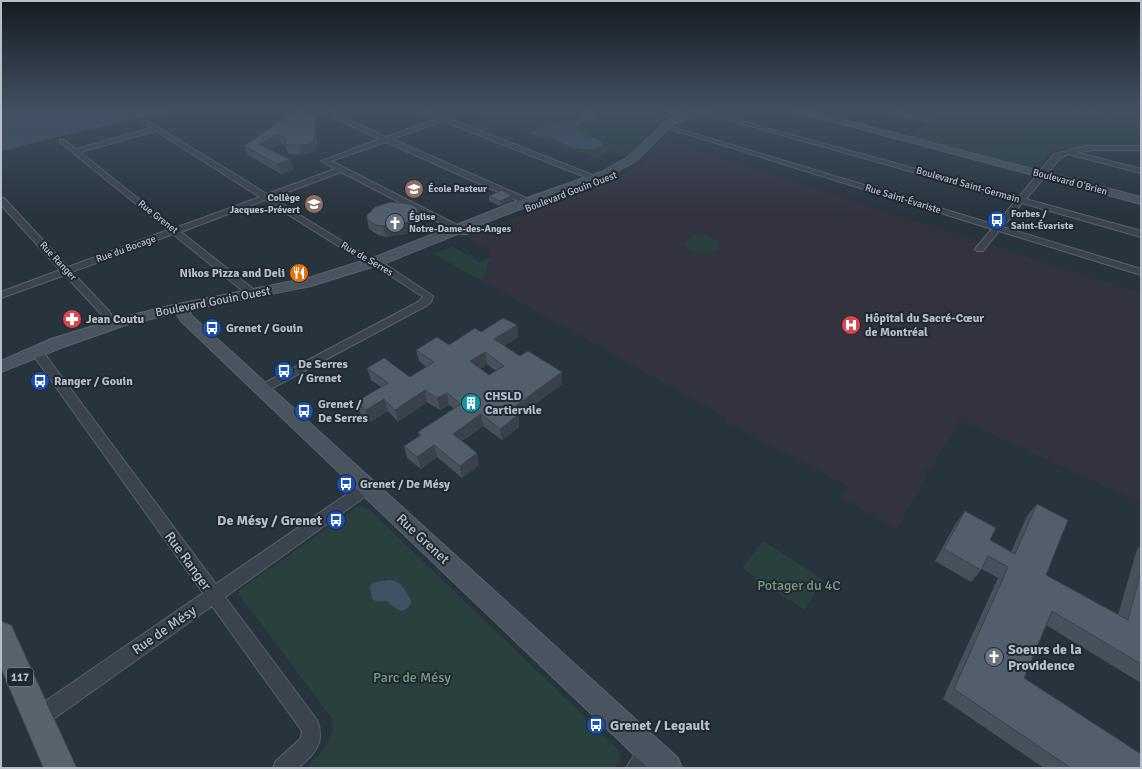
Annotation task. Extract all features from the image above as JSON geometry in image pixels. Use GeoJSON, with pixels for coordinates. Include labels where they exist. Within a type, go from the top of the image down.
{"type":"FeatureCollection","features":[{"type":"Feature","properties":{"kind":"main road","name":"117"},"geometry":{"type":"LineString","coordinates":[[1,635],[60,768]]}},
{"type":"Feature","properties":{"kind":"street","name":"Rue Grenet"},"geometry":{"type":"LineString","coordinates":[[67,145],[253,294]]}},
{"type":"Feature","properties":{"kind":"street"},"geometry":{"type":"LineString","coordinates":[[76,151],[99,145]]}},
{"type":"Feature","properties":{"kind":"street","name":"Rue de Serres"},"geometry":{"type":"LineString","coordinates":[[182,145],[266,198],[425,293],[428,299],[263,389]]}},
{"type":"Feature","properties":{"kind":"street"},"geometry":{"type":"LineString","coordinates":[[370,145],[325,161],[461,231]]}},
{"type":"Feature","properties":{"kind":"street"},"geometry":{"type":"LineString","coordinates":[[399,145],[530,205]]}},
{"type":"Feature","properties":{"kind":"street"},"geometry":{"type":"LineString","coordinates":[[511,145],[596,178]]}},
{"type":"Feature","properties":{"kind":"street","name":"Boulevard Gouin Ouest"},"geometry":{"type":"LineString","coordinates":[[530,205],[596,178],[626,163],[648,145]]}},
{"type":"Feature","properties":{"kind":"street","name":"Boulevard Gouin Ouest"},"geometry":{"type":"LineString","coordinates":[[1,367],[37,352],[112,325],[183,307],[322,279],[373,263],[610,177],[625,170],[641,158],[653,145]]}},
{"type":"Feature","properties":{"kind":"street","name":"Rue Saint-Évariste"},"geometry":{"type":"LineString","coordinates":[[727,145],[1141,272]]}},
{"type":"Feature","properties":{"kind":"street","name":"Boulevard Saint-Germain"},"geometry":{"type":"LineString","coordinates":[[816,145],[1022,200],[1141,234]]}},
{"type":"Feature","properties":{"kind":"street","name":"Boulevard O'Brien"},"geometry":{"type":"LineString","coordinates":[[927,145],[1141,201]]}},
{"type":"Feature","properties":{"kind":"street"},"geometry":{"type":"LineString","coordinates":[[980,249],[999,228],[1057,156],[1064,152],[1141,148]]}},
{"type":"Feature","properties":{"kind":"street"},"geometry":{"type":"LineString","coordinates":[[1086,150],[1088,158]]}},
{"type":"Feature","properties":{"kind":"street"},"geometry":{"type":"LineString","coordinates":[[1064,152],[1141,171]]}},
{"type":"Feature","properties":{"kind":"street","name":"Rue du Bocage"},"geometry":{"type":"LineString","coordinates":[[1,295],[342,169]]}},
{"type":"Feature","properties":{"kind":"street","name":"Rue Ranger"},"geometry":{"type":"LineString","coordinates":[[1,200],[105,312],[112,325]]}},
{"type":"Feature","properties":{"kind":"street","name":"Rue Grenet"},"geometry":{"type":"LineString","coordinates":[[183,307],[183,314],[186,318],[368,487],[651,762]]}},
{"type":"Feature","properties":{"kind":"street","name":"Rue Ranger"},"geometry":{"type":"LineString","coordinates":[[37,352],[312,731],[311,740],[307,746],[283,768]]}},
{"type":"Feature","properties":{"kind":"street","name":"Rue de Mésy"},"geometry":{"type":"LineString","coordinates":[[38,718],[368,487]]}},
{"type":"Feature","properties":{"kind":"shaded area"},"geometry":{"type":"Polygon","coordinates":[[[1,145],[26,145],[1,151],[1,145]]]}},
{"type":"Feature","properties":{"kind":"shaded area"},"geometry":{"type":"Polygon","coordinates":[[[566,145],[602,145],[593,149],[566,145]]]}},
{"type":"Feature","properties":{"kind":"shaded area","name":"Hôpital du Sacré-Cœur de Montréal"},"geometry":{"type":"Polygon","coordinates":[[[661,145],[681,145],[1141,293],[1141,503],[960,420],[931,469],[923,468],[927,477],[897,529],[841,498],[849,487],[724,421],[727,418],[480,280],[484,278],[490,258],[489,251],[465,236],[610,183],[609,182],[639,165],[661,145]]]}},
{"type":"Feature","properties":{"kind":"shaded area"},"geometry":{"type":"Polygon","coordinates":[[[392,580],[402,586],[407,593],[411,601],[406,609],[400,610],[386,601],[376,601],[372,599],[370,587],[372,583],[392,580]]]}},
{"type":"Feature","properties":{"kind":"green space"},"geometry":{"type":"Polygon","coordinates":[[[557,145],[570,145],[585,149],[598,148],[602,145],[637,145],[627,156],[611,151],[597,158],[557,145]]]}},
{"type":"Feature","properties":{"kind":"green space"},"geometry":{"type":"Polygon","coordinates":[[[940,145],[1141,145],[1057,150],[1051,152],[1036,169],[940,145]]]}},
{"type":"Feature","properties":{"kind":"green space"},"geometry":{"type":"Polygon","coordinates":[[[695,235],[708,236],[718,242],[719,248],[715,251],[701,253],[687,248],[684,245],[685,241],[695,235]]]}},
{"type":"Feature","properties":{"kind":"green space"},"geometry":{"type":"Polygon","coordinates":[[[453,246],[468,256],[472,255],[475,257],[472,258],[478,262],[490,258],[484,278],[480,280],[434,254],[453,246]]]}},
{"type":"Feature","properties":{"kind":"green space","name":"Parc de Mésy"},"geometry":{"type":"Polygon","coordinates":[[[358,506],[368,508],[619,750],[621,758],[615,768],[305,768],[322,752],[330,740],[332,733],[331,717],[238,593],[240,590],[358,506]]]}},
{"type":"Feature","properties":{"kind":"green space","name":"Potager du 4C"},"geometry":{"type":"Polygon","coordinates":[[[763,541],[824,580],[804,610],[742,568],[763,541]]]}},
{"type":"Feature","properties":{"kind":"building"},"geometry":{"type":"Polygon","coordinates":[[[261,145],[290,160],[277,164],[244,146],[261,145]]]}},
{"type":"Feature","properties":{"kind":"building"},"geometry":{"type":"Polygon","coordinates":[[[502,190],[512,196],[500,201],[489,196],[502,190]]]}},
{"type":"Feature","properties":{"kind":"building"},"geometry":{"type":"Polygon","coordinates":[[[391,202],[406,203],[416,207],[418,211],[414,219],[408,222],[383,226],[375,225],[367,219],[367,215],[375,207],[391,202]]]}},
{"type":"Feature","properties":{"kind":"building","name":"CHSLD Cartiervile"},"geometry":{"type":"Polygon","coordinates":[[[503,318],[517,325],[494,339],[520,356],[528,351],[562,372],[510,410],[518,415],[500,429],[481,414],[453,434],[477,453],[460,466],[434,445],[417,457],[404,446],[421,435],[418,432],[461,404],[447,393],[437,398],[425,390],[395,410],[384,399],[366,410],[356,402],[388,383],[367,368],[384,358],[410,377],[434,362],[416,350],[437,337],[449,345],[475,328],[481,332],[503,318]],[[485,352],[470,361],[489,375],[504,366],[485,352]]]}},
{"type":"Feature","properties":{"kind":"building","name":"Soeurs de la Providence"},"geometry":{"type":"Polygon","coordinates":[[[1037,504],[1068,520],[1046,575],[1128,620],[1141,571],[1141,664],[1052,611],[1024,678],[1141,754],[1141,768],[1071,768],[954,689],[1008,567],[988,556],[981,570],[944,549],[965,511],[996,528],[990,540],[1015,554],[1037,504]]]}},
{"type":"Feature","properties":{"kind":"place","name":"École Pasteur"},"geometry":{"type":"Point","coordinates":[414,189]}},
{"type":"Feature","properties":{"kind":"place","name":"Collège Jacques-Prévert"},"geometry":{"type":"Point","coordinates":[314,204]}},
{"type":"Feature","properties":{"kind":"place","name":"Forbes / Saint-Évariste"},"geometry":{"type":"Point","coordinates":[997,220]}},
{"type":"Feature","properties":{"kind":"place","name":"Église Notre-Dame-des-Anges"},"geometry":{"type":"Point","coordinates":[395,223]}},
{"type":"Feature","properties":{"kind":"place","name":"Nikos Pizza and Deli"},"geometry":{"type":"Point","coordinates":[299,273]}},
{"type":"Feature","properties":{"kind":"place","name":"Jean Coutu"},"geometry":{"type":"Point","coordinates":[72,319]}},
{"type":"Feature","properties":{"kind":"place","name":"Hôpital du Sacré-Cœur de Montréal"},"geometry":{"type":"Point","coordinates":[851,325]}},
{"type":"Feature","properties":{"kind":"place","name":"Grenet / Gouin"},"geometry":{"type":"Point","coordinates":[212,328]}},
{"type":"Feature","properties":{"kind":"place","name":"De Serres / Grenet"},"geometry":{"type":"Point","coordinates":[284,371]}},
{"type":"Feature","properties":{"kind":"place","name":"Ranger / Gouin"},"geometry":{"type":"Point","coordinates":[40,381]}},
{"type":"Feature","properties":{"kind":"place","name":"CHSLD Cartiervile"},"geometry":{"type":"Point","coordinates":[471,403]}},
{"type":"Feature","properties":{"kind":"place","name":"Grenet / De Serres"},"geometry":{"type":"Point","coordinates":[304,411]}},
{"type":"Feature","properties":{"kind":"place","name":"Grenet / De Mésy"},"geometry":{"type":"Point","coordinates":[346,484]}},
{"type":"Feature","properties":{"kind":"place","name":"De Mésy / Grenet"},"geometry":{"type":"Point","coordinates":[336,520]}},
{"type":"Feature","properties":{"kind":"place","name":"Soeurs de la Providence"},"geometry":{"type":"Point","coordinates":[994,657]}},
{"type":"Feature","properties":{"kind":"place","name":"Grenet / Legault"},"geometry":{"type":"Point","coordinates":[596,725]}}]}
